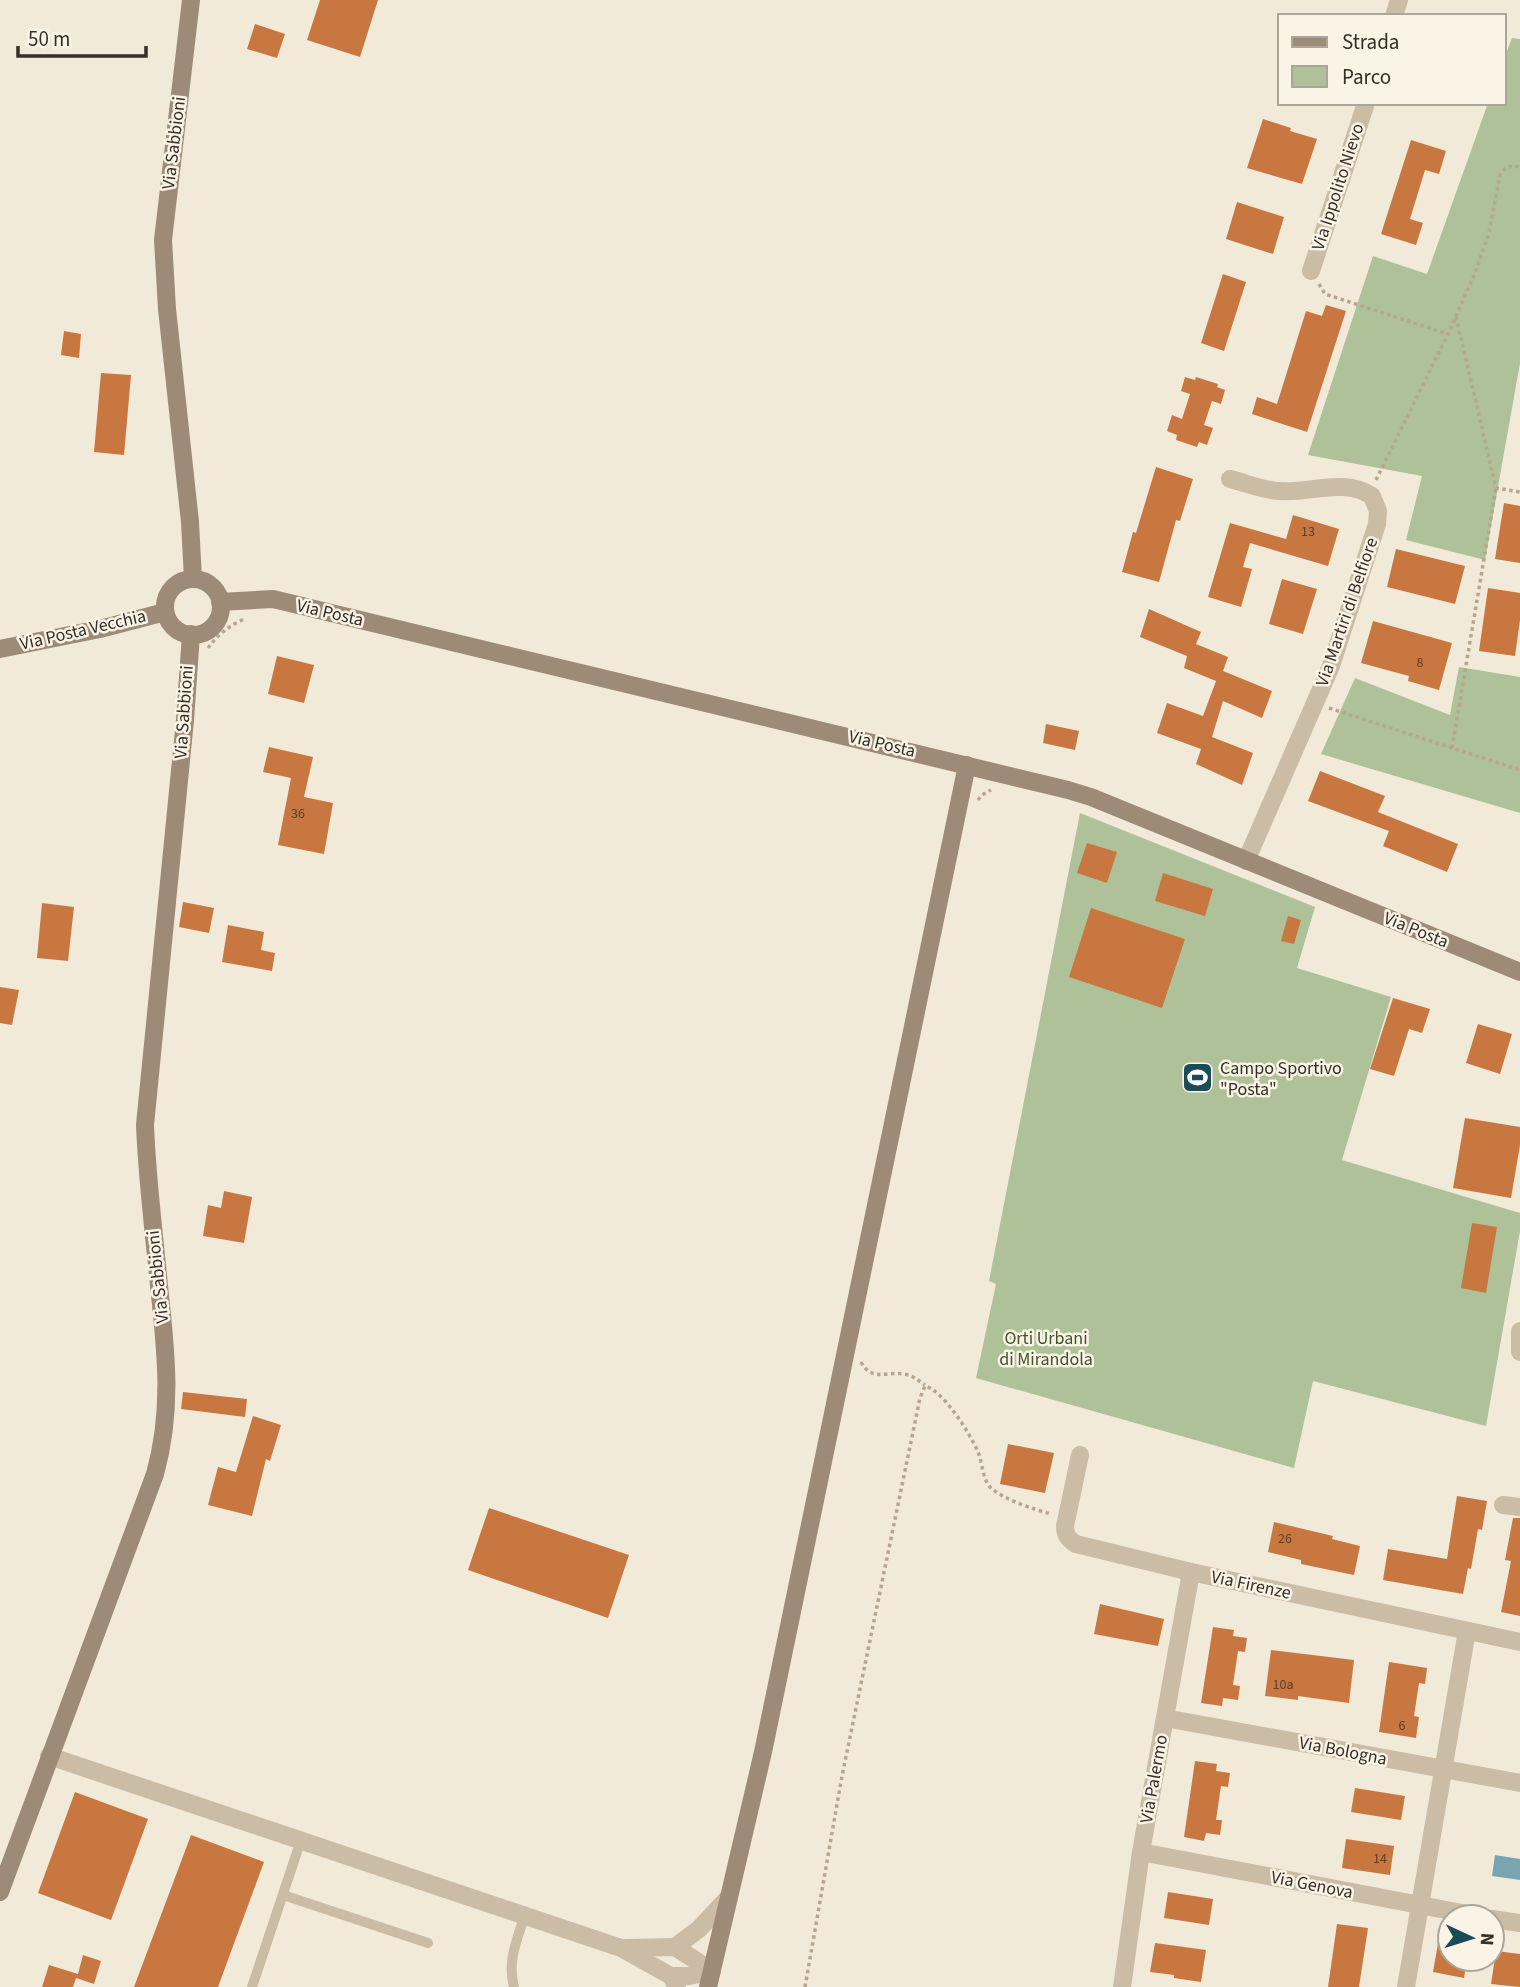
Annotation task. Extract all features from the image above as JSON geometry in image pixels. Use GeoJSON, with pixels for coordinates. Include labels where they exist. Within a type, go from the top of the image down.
{"type":"FeatureCollection","features":[{"type":"Feature","properties":{"kind":"street","name":"Via Sabbioni"},"geometry":{"type":"LineString","coordinates":[[191,0],[163,240],[193,579]]}},
{"type":"Feature","properties":{"kind":"street","name":"Via Ippolito Nievo"},"geometry":{"type":"LineString","coordinates":[[1311,271],[1365,105]]}},
{"type":"Feature","properties":{"kind":"street"},"geometry":{"type":"LineString","coordinates":[[1230,479],[1280,492],[1339,487],[1369,494]]}},
{"type":"Feature","properties":{"kind":"street","name":"Via Martiri di Belfiore"},"geometry":{"type":"LineString","coordinates":[[1246,860],[1331,666],[1377,524],[1376,502],[1369,494]]}},
{"type":"Feature","properties":{"kind":"street"},"geometry":{"type":"LineString","coordinates":[[193,579],[202,580],[211,586],[220,602],[220,612],[210,629],[191,635],[174,628],[165,612],[169,593],[175,585],[193,579]]}},
{"type":"Feature","properties":{"kind":"street","name":"Via Posta"},"geometry":{"type":"LineString","coordinates":[[220,602],[273,599],[1091,797],[1520,972]]}},
{"type":"Feature","properties":{"kind":"street","name":"Via Posta Vecchia"},"geometry":{"type":"LineString","coordinates":[[0,649],[100,629],[165,612]]}},
{"type":"Feature","properties":{"kind":"street","name":"Via Sabbioni"},"geometry":{"type":"LineString","coordinates":[[0,1892],[162,1450],[168,1378],[145,1125],[191,635]]}},
{"type":"Feature","properties":{"kind":"street"},"geometry":{"type":"LineString","coordinates":[[710,1979],[763,1752],[967,765]]}},
{"type":"Feature","properties":{"kind":"street"},"geometry":{"type":"LineString","coordinates":[[1520,1331],[1520,1352]]}},
{"type":"Feature","properties":{"kind":"street"},"geometry":{"type":"LineString","coordinates":[[1066,1517],[1080,1455]]}},
{"type":"Feature","properties":{"kind":"street","name":"Via Firenze"},"geometry":{"type":"LineString","coordinates":[[1066,1517],[1065,1533],[1069,1540],[1076,1544],[1191,1572],[1520,1642]]}},
{"type":"Feature","properties":{"kind":"street","name":"Via Palermo"},"geometry":{"type":"LineString","coordinates":[[1122,1987],[1141,1852],[1191,1572]]}},
{"type":"Feature","properties":{"kind":"street"},"geometry":{"type":"LineString","coordinates":[[1406,1987],[1467,1632]]}},
{"type":"Feature","properties":{"kind":"street","name":"Via Bologna"},"geometry":{"type":"LineString","coordinates":[[1165,1718],[1520,1783]]}},
{"type":"Feature","properties":{"kind":"street"},"geometry":{"type":"LineString","coordinates":[[49,1756],[621,1948],[674,1981],[688,1976],[710,1979]]}},
{"type":"Feature","properties":{"kind":"street","name":"Via Genova"},"geometry":{"type":"LineString","coordinates":[[1141,1852],[1436,1909]]}},
{"type":"Feature","properties":{"kind":"street"},"geometry":{"type":"LineString","coordinates":[[621,1948],[675,1947],[699,1929],[729,1898]]}},
{"type":"Feature","properties":{"kind":"street"},"geometry":{"type":"LineString","coordinates":[[675,1947],[710,1979]]}},
{"type":"Feature","properties":{"kind":"lane"},"geometry":{"type":"LineString","coordinates":[[251,1987],[301,1840]]}},
{"type":"Feature","properties":{"kind":"lane"},"geometry":{"type":"LineString","coordinates":[[283,1895],[428,1943]]}},
{"type":"Feature","properties":{"kind":"lane"},"geometry":{"type":"LineString","coordinates":[[514,1987],[510,1966],[525,1915]]}},
{"type":"Feature","properties":{"kind":"path"},"geometry":{"type":"LineString","coordinates":[[1369,494],[1475,273],[1489,233],[1500,175],[1509,166],[1520,167]]}},
{"type":"Feature","properties":{"kind":"path"},"geometry":{"type":"LineString","coordinates":[[1311,271],[1325,294],[1448,334]]}},
{"type":"Feature","properties":{"kind":"path"},"geometry":{"type":"LineString","coordinates":[[1452,748],[1496,488],[1456,317]]}},
{"type":"Feature","properties":{"kind":"path"},"geometry":{"type":"LineString","coordinates":[[1496,488],[1520,492]]}},
{"type":"Feature","properties":{"kind":"path"},"geometry":{"type":"LineString","coordinates":[[204,655],[217,637],[238,621],[251,617]]}},
{"type":"Feature","properties":{"kind":"path"},"geometry":{"type":"LineString","coordinates":[[1314,704],[1520,769]]}},
{"type":"Feature","properties":{"kind":"path"},"geometry":{"type":"LineString","coordinates":[[959,803],[975,807],[982,795],[994,789]]}},
{"type":"Feature","properties":{"kind":"path"},"geometry":{"type":"LineString","coordinates":[[845,1354],[859,1357],[865,1370],[871,1374],[902,1373],[937,1391],[966,1431],[992,1488],[1033,1510],[1066,1517]]}},
{"type":"Feature","properties":{"kind":"path"},"geometry":{"type":"LineString","coordinates":[[805,1987],[842,1776],[920,1398],[925,1386]]}},
{"type":"Feature","properties":{"kind":"green space"},"geometry":{"type":"Polygon","coordinates":[[[1512,38],[1520,39],[1520,363],[1485,560],[1406,540],[1422,476],[1308,455],[1373,256],[1427,274],[1487,105],[1506,105],[1506,54],[1512,38]]]}},
{"type":"Feature","properties":{"kind":"green space"},"geometry":{"type":"Polygon","coordinates":[[[1459,667],[1520,677],[1520,813],[1321,754],[1355,678],[1450,715],[1459,667]]]}},
{"type":"Feature","properties":{"kind":"green space","name":"Campo Sportivo \"Posta\""},"geometry":{"type":"Polygon","coordinates":[[[1080,813],[1315,907],[1297,968],[1391,997],[1342,1160],[1520,1213],[1520,1231],[1486,1426],[1313,1381],[1294,1468],[976,1378],[996,1284],[989,1281],[1080,813]]]}},
{"type":"Feature","properties":{"kind":"water"},"geometry":{"type":"Polygon","coordinates":[[[1495,1855],[1520,1859],[1520,1880],[1492,1876],[1495,1855]]]}},
{"type":"Feature","properties":{"kind":"building"},"geometry":{"type":"Polygon","coordinates":[[[320,0],[378,0],[360,57],[307,40],[320,0]]]}},
{"type":"Feature","properties":{"kind":"building"},"geometry":{"type":"Polygon","coordinates":[[[255,24],[285,34],[277,58],[247,49],[255,24]]]}},
{"type":"Feature","properties":{"kind":"building"},"geometry":{"type":"Polygon","coordinates":[[[1263,119],[1317,139],[1302,184],[1247,168],[1263,119]]]}},
{"type":"Feature","properties":{"kind":"building"},"geometry":{"type":"Polygon","coordinates":[[[1411,140],[1446,151],[1439,174],[1425,170],[1410,219],[1423,223],[1416,245],[1381,234],[1411,140]]]}},
{"type":"Feature","properties":{"kind":"building"},"geometry":{"type":"Polygon","coordinates":[[[1237,202],[1284,217],[1273,254],[1226,239],[1237,202]]]}},
{"type":"Feature","properties":{"kind":"building"},"geometry":{"type":"Polygon","coordinates":[[[1223,274],[1246,282],[1224,351],[1201,343],[1223,274]]]}},
{"type":"Feature","properties":{"kind":"building"},"geometry":{"type":"Polygon","coordinates":[[[1326,305],[1346,311],[1307,432],[1252,414],[1257,397],[1277,404],[1306,311],[1322,316],[1326,305]]]}},
{"type":"Feature","properties":{"kind":"building"},"geometry":{"type":"Polygon","coordinates":[[[64,331],[81,334],[79,358],[61,355],[64,331]]]}},
{"type":"Feature","properties":{"kind":"building"},"geometry":{"type":"Polygon","coordinates":[[[101,373],[131,375],[124,455],[94,452],[101,373]]]}},
{"type":"Feature","properties":{"kind":"building"},"geometry":{"type":"Polygon","coordinates":[[[1185,377],[1195,380],[1196,377],[1218,384],[1217,387],[1225,390],[1221,404],[1212,401],[1204,425],[1213,428],[1207,445],[1199,442],[1197,447],[1176,440],[1177,435],[1167,431],[1172,415],[1182,419],[1190,394],[1181,391],[1185,377]]]}},
{"type":"Feature","properties":{"kind":"building"},"geometry":{"type":"Polygon","coordinates":[[[1156,467],[1193,479],[1180,521],[1176,520],[1159,582],[1122,572],[1156,467]]]}},
{"type":"Feature","properties":{"kind":"building"},"geometry":{"type":"Polygon","coordinates":[[[1504,503],[1520,506],[1520,563],[1495,559],[1504,503]]]}},
{"type":"Feature","properties":{"kind":"building"},"geometry":{"type":"Polygon","coordinates":[[[1293,515],[1339,529],[1328,566],[1250,543],[1243,567],[1252,569],[1241,607],[1208,597],[1230,523],[1286,539],[1293,515]]]}},
{"type":"Feature","properties":{"kind":"building"},"geometry":{"type":"Polygon","coordinates":[[[1396,549],[1465,566],[1455,604],[1387,587],[1396,549]]]}},
{"type":"Feature","properties":{"kind":"building"},"geometry":{"type":"Polygon","coordinates":[[[1282,579],[1317,589],[1303,634],[1269,624],[1282,579]]]}},
{"type":"Feature","properties":{"kind":"building"},"geometry":{"type":"Polygon","coordinates":[[[1488,588],[1520,593],[1520,620],[1515,656],[1479,651],[1488,588]]]}},
{"type":"Feature","properties":{"kind":"building"},"geometry":{"type":"Polygon","coordinates":[[[1149,609],[1201,632],[1196,644],[1228,657],[1223,671],[1272,691],[1262,718],[1223,701],[1212,737],[1253,753],[1242,785],[1196,764],[1201,749],[1157,733],[1167,703],[1203,716],[1216,681],[1184,668],[1187,656],[1140,637],[1149,609]]]}},
{"type":"Feature","properties":{"kind":"building"},"geometry":{"type":"Polygon","coordinates":[[[1373,621],[1452,643],[1439,690],[1408,681],[1409,676],[1361,663],[1373,621]]]}},
{"type":"Feature","properties":{"kind":"building"},"geometry":{"type":"Polygon","coordinates":[[[277,656],[314,665],[304,703],[268,694],[277,656]]]}},
{"type":"Feature","properties":{"kind":"building"},"geometry":{"type":"Polygon","coordinates":[[[1046,724],[1079,731],[1075,750],[1043,743],[1046,724]]]}},
{"type":"Feature","properties":{"kind":"building"},"geometry":{"type":"Polygon","coordinates":[[[269,747],[313,757],[304,797],[333,803],[324,854],[278,845],[291,778],[263,772],[269,747]]]}},
{"type":"Feature","properties":{"kind":"building"},"geometry":{"type":"Polygon","coordinates":[[[1320,771],[1385,796],[1378,812],[1458,844],[1447,872],[1383,846],[1389,831],[1308,801],[1320,771]]]}},
{"type":"Feature","properties":{"kind":"building"},"geometry":{"type":"Polygon","coordinates":[[[1087,843],[1117,852],[1107,883],[1077,873],[1087,843]]]}},
{"type":"Feature","properties":{"kind":"building"},"geometry":{"type":"Polygon","coordinates":[[[1163,873],[1213,889],[1205,916],[1155,901],[1163,873]]]}},
{"type":"Feature","properties":{"kind":"building"},"geometry":{"type":"Polygon","coordinates":[[[183,902],[214,908],[209,933],[179,927],[183,902]]]}},
{"type":"Feature","properties":{"kind":"building"},"geometry":{"type":"Polygon","coordinates":[[[42,903],[74,907],[68,961],[37,958],[42,903]]]}},
{"type":"Feature","properties":{"kind":"building"},"geometry":{"type":"Polygon","coordinates":[[[1091,908],[1185,939],[1162,1008],[1069,977],[1091,908]]]}},
{"type":"Feature","properties":{"kind":"building"},"geometry":{"type":"Polygon","coordinates":[[[1288,916],[1301,920],[1294,944],[1281,941],[1288,916]]]}},
{"type":"Feature","properties":{"kind":"building"},"geometry":{"type":"Polygon","coordinates":[[[228,925],[264,932],[261,950],[275,953],[272,971],[222,962],[228,925]]]}},
{"type":"Feature","properties":{"kind":"building"},"geometry":{"type":"Polygon","coordinates":[[[0,987],[19,990],[12,1025],[0,1023],[0,987]]]}},
{"type":"Feature","properties":{"kind":"building"},"geometry":{"type":"Polygon","coordinates":[[[1393,998],[1430,1009],[1422,1033],[1409,1029],[1394,1076],[1370,1069],[1393,998]]]}},
{"type":"Feature","properties":{"kind":"building"},"geometry":{"type":"Polygon","coordinates":[[[1478,1024],[1512,1034],[1500,1074],[1466,1063],[1478,1024]]]}},
{"type":"Feature","properties":{"kind":"building"},"geometry":{"type":"Polygon","coordinates":[[[1465,1118],[1520,1127],[1520,1145],[1511,1198],[1453,1188],[1465,1118]]]}},
{"type":"Feature","properties":{"kind":"building"},"geometry":{"type":"Polygon","coordinates":[[[224,1191],[252,1197],[244,1243],[203,1236],[208,1205],[221,1208],[224,1191]]]}},
{"type":"Feature","properties":{"kind":"building"},"geometry":{"type":"Polygon","coordinates":[[[1472,1223],[1497,1227],[1486,1293],[1461,1288],[1472,1223]]]}},
{"type":"Feature","properties":{"kind":"building"},"geometry":{"type":"Polygon","coordinates":[[[183,1392],[247,1399],[245,1417],[181,1409],[183,1392]]]}},
{"type":"Feature","properties":{"kind":"building"},"geometry":{"type":"Polygon","coordinates":[[[253,1416],[281,1425],[270,1461],[266,1459],[252,1516],[208,1505],[218,1467],[236,1472],[253,1416]]]}},
{"type":"Feature","properties":{"kind":"building"},"geometry":{"type":"Polygon","coordinates":[[[1008,1444],[1054,1453],[1045,1493],[1000,1484],[1008,1444]]]}},
{"type":"Feature","properties":{"kind":"building"},"geometry":{"type":"Polygon","coordinates":[[[1457,1496],[1487,1501],[1482,1530],[1478,1529],[1471,1569],[1468,1568],[1463,1594],[1383,1580],[1388,1549],[1447,1559],[1457,1496]]]}},
{"type":"Feature","properties":{"kind":"building"},"geometry":{"type":"Polygon","coordinates":[[[489,1508],[629,1555],[608,1618],[468,1570],[489,1508]]]}},
{"type":"Feature","properties":{"kind":"building"},"geometry":{"type":"Polygon","coordinates":[[[1513,1518],[1520,1518],[1520,1616],[1501,1612],[1511,1561],[1505,1560],[1513,1518]]]}},
{"type":"Feature","properties":{"kind":"building"},"geometry":{"type":"Polygon","coordinates":[[[1274,1522],[1333,1536],[1332,1539],[1360,1546],[1354,1575],[1301,1564],[1301,1560],[1268,1552],[1274,1522]]]}},
{"type":"Feature","properties":{"kind":"building"},"geometry":{"type":"Polygon","coordinates":[[[1100,1604],[1164,1619],[1158,1646],[1094,1634],[1100,1604]]]}},
{"type":"Feature","properties":{"kind":"building"},"geometry":{"type":"Polygon","coordinates":[[[1213,1627],[1234,1630],[1233,1636],[1247,1638],[1245,1652],[1238,1651],[1233,1685],[1240,1686],[1238,1700],[1223,1698],[1222,1706],[1201,1703],[1213,1627]]]}},
{"type":"Feature","properties":{"kind":"building"},"geometry":{"type":"Polygon","coordinates":[[[1271,1650],[1354,1660],[1349,1703],[1298,1696],[1298,1700],[1265,1696],[1271,1650]]]}},
{"type":"Feature","properties":{"kind":"building"},"geometry":{"type":"Polygon","coordinates":[[[1389,1662],[1427,1668],[1425,1684],[1419,1683],[1414,1716],[1419,1717],[1416,1738],[1379,1732],[1389,1662]]]}},
{"type":"Feature","properties":{"kind":"building"},"geometry":{"type":"Polygon","coordinates":[[[1195,1761],[1217,1764],[1216,1771],[1230,1773],[1228,1787],[1221,1786],[1216,1820],[1222,1820],[1220,1835],[1206,1833],[1204,1841],[1184,1837],[1195,1761]]]}},
{"type":"Feature","properties":{"kind":"building"},"geometry":{"type":"Polygon","coordinates":[[[1355,1788],[1405,1796],[1401,1820],[1351,1812],[1355,1788]]]}},
{"type":"Feature","properties":{"kind":"building"},"geometry":{"type":"Polygon","coordinates":[[[75,1792],[148,1819],[111,1920],[38,1893],[75,1792]]]}},
{"type":"Feature","properties":{"kind":"building"},"geometry":{"type":"Polygon","coordinates":[[[191,1835],[264,1862],[218,1987],[134,1987],[191,1835]]]}},
{"type":"Feature","properties":{"kind":"building"},"geometry":{"type":"Polygon","coordinates":[[[1346,1839],[1394,1846],[1390,1875],[1342,1868],[1346,1839]]]}},
{"type":"Feature","properties":{"kind":"building"},"geometry":{"type":"Polygon","coordinates":[[[1168,1892],[1213,1899],[1209,1925],[1164,1918],[1168,1892]]]}},
{"type":"Feature","properties":{"kind":"building"},"geometry":{"type":"Polygon","coordinates":[[[1337,1924],[1368,1928],[1359,1987],[1328,1987],[1337,1924]]]}},
{"type":"Feature","properties":{"kind":"building"},"geometry":{"type":"Polygon","coordinates":[[[1155,1943],[1206,1950],[1201,1982],[1150,1972],[1155,1943]]]}},
{"type":"Feature","properties":{"kind":"building"},"geometry":{"type":"Polygon","coordinates":[[[1506,1952],[1520,1954],[1520,1987],[1491,1984],[1493,1973],[1506,1973],[1506,1952]]]}},
{"type":"Feature","properties":{"kind":"building"},"geometry":{"type":"Polygon","coordinates":[[[83,1955],[101,1961],[94,1984],[76,1978],[73,1987],[42,1987],[49,1965],[78,1974],[83,1955]]]}},
{"type":"Feature","properties":{"kind":"building"},"geometry":{"type":"Polygon","coordinates":[[[1438,1973],[1465,1973],[1464,1978],[1438,1973]]]}},
{"type":"Feature","properties":{"kind":"place","name":"Campo Sportivo \"Posta\""},"geometry":{"type":"Point","coordinates":[1197,1078]}},
{"type":"Feature","properties":{"kind":"park label","name":"Orti Urbani di Mirandola"},"geometry":{"type":"Point","coordinates":[1046,1348]}}]}
